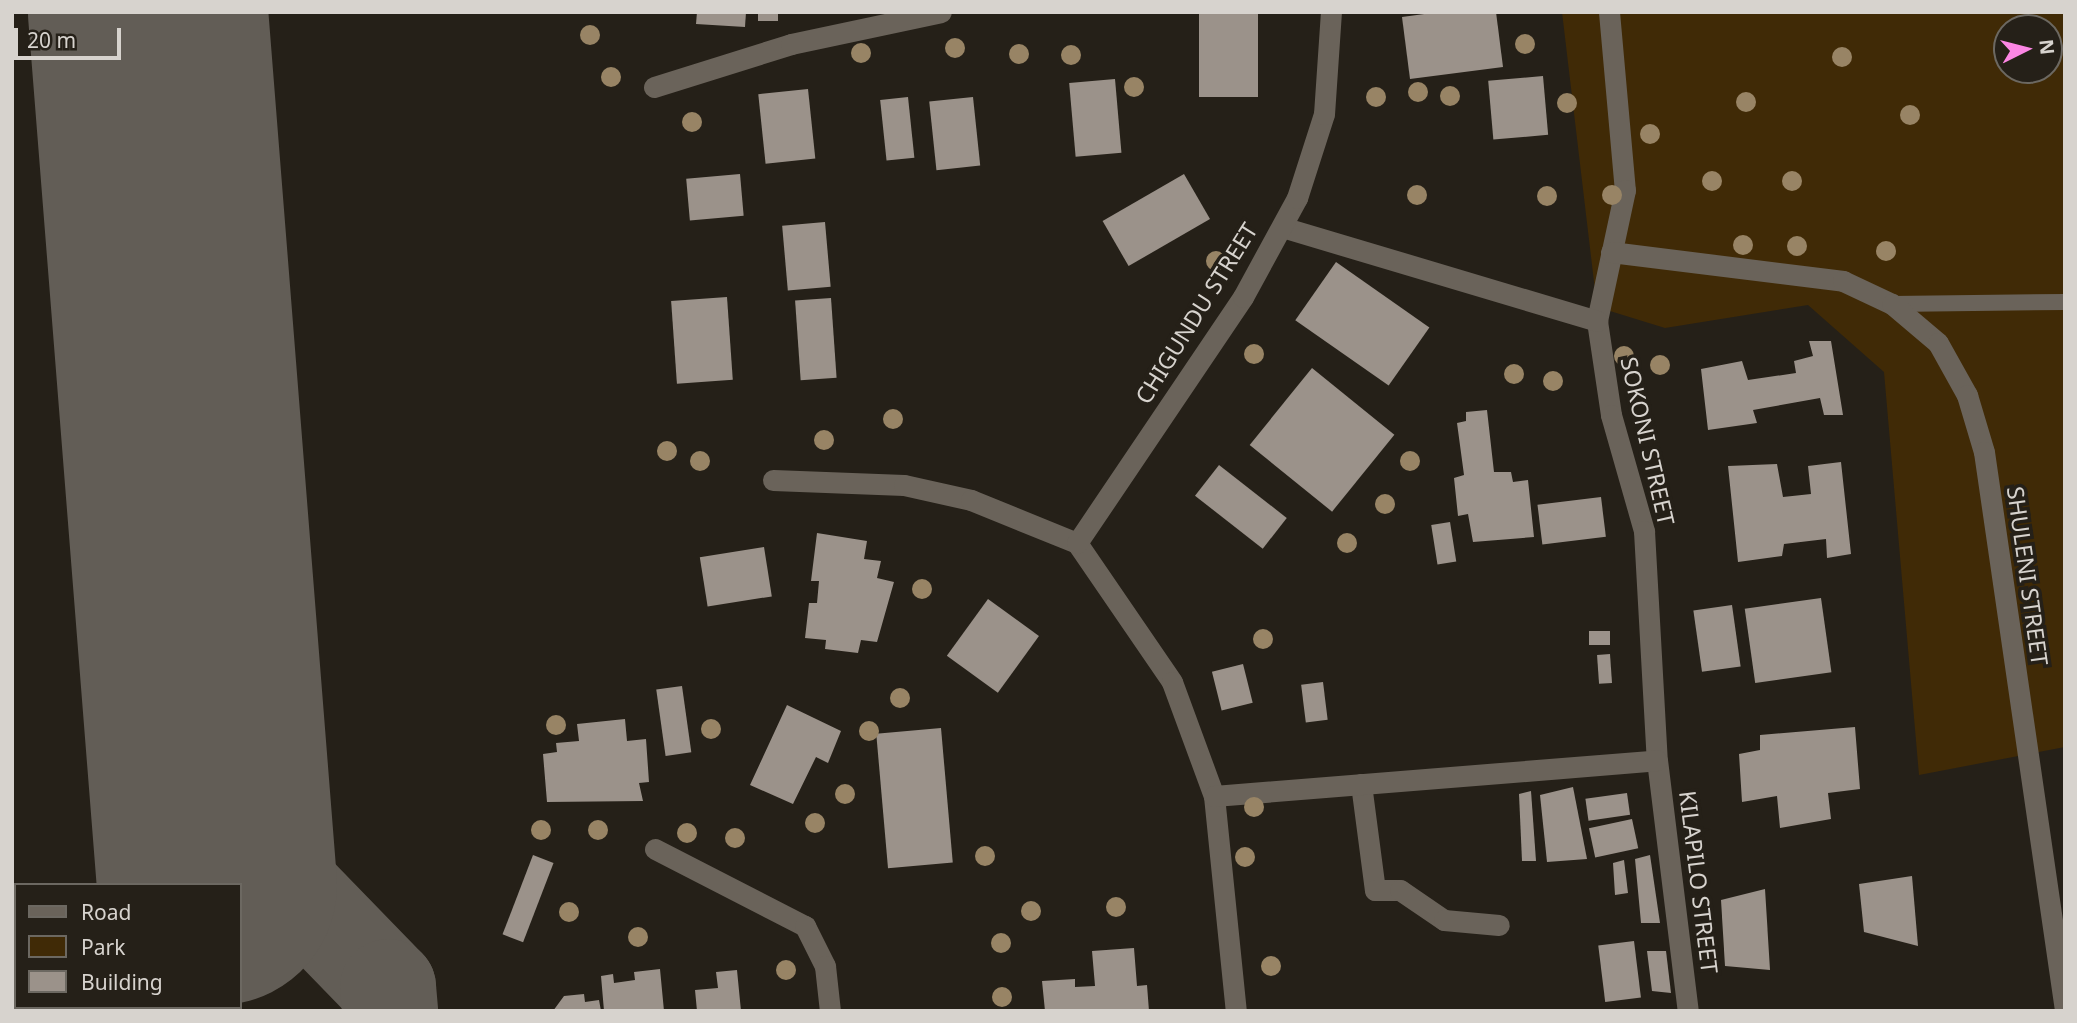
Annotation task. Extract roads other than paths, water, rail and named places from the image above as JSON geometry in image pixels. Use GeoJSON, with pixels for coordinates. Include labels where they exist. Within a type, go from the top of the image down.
{"type":"FeatureCollection","features":[{"type":"Feature","properties":{"kind":"street"},"geometry":{"type":"LineString","coordinates":[[654,87],[791,44],[941,12]]}},
{"type":"Feature","properties":{"kind":"street","name":"CHIGUNDU STREET"},"geometry":{"type":"LineString","coordinates":[[1077,543],[1243,297],[1282,227],[1324,114],[1331,12]]}},
{"type":"Feature","properties":{"kind":"street","name":"SOKONI STREET"},"geometry":{"type":"LineString","coordinates":[[1609,12],[1625,190],[1597,321],[1608,403],[1644,531],[1657,760]]}},
{"type":"Feature","properties":{"kind":"street"},"geometry":{"type":"LineString","coordinates":[[1282,227],[1597,321]]}},
{"type":"Feature","properties":{"kind":"street","name":"SHULENI STREET"},"geometry":{"type":"LineString","coordinates":[[1611,252],[1843,281],[1892,304],[1938,343],[1967,395],[1984,452],[2065,1010]]}},
{"type":"Feature","properties":{"kind":"street"},"geometry":{"type":"LineString","coordinates":[[773,480],[904,485],[971,500],[1077,543],[1172,682],[1213,796],[1236,1011]]}},
{"type":"Feature","properties":{"kind":"street"},"geometry":{"type":"LineString","coordinates":[[1213,796],[1657,760]]}},
{"type":"Feature","properties":{"kind":"street","name":"KILAPILO STREET"},"geometry":{"type":"LineString","coordinates":[[1657,760],[1688,1011]]}},
{"type":"Feature","properties":{"kind":"street"},"geometry":{"type":"LineString","coordinates":[[1362,784],[1375,890],[1401,890],[1444,920],[1499,925]]}},
{"type":"Feature","properties":{"kind":"street"},"geometry":{"type":"LineString","coordinates":[[655,849],[805,926],[825,966],[830,1011]]}},
{"type":"Feature","properties":{"kind":"lane","name":"SHULENI STREET"},"geometry":{"type":"LineString","coordinates":[[1892,304],[2065,302]]}}]}
